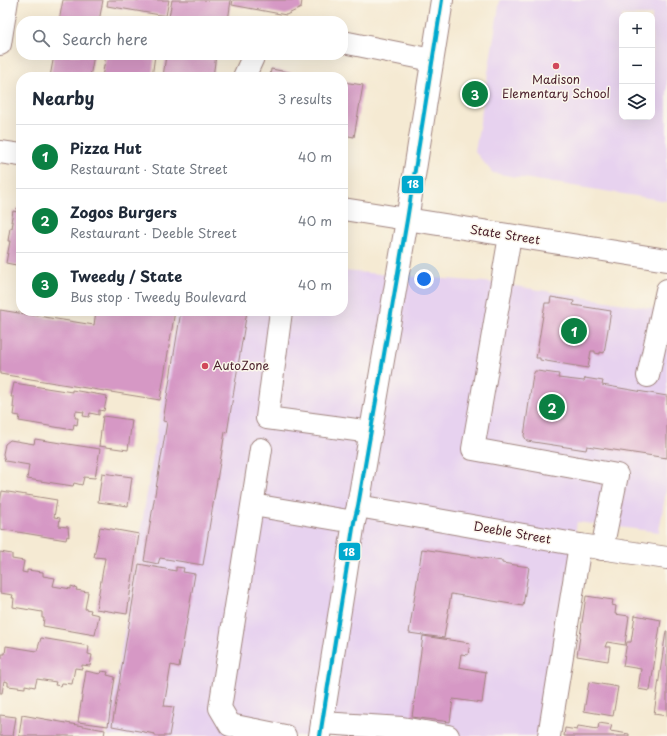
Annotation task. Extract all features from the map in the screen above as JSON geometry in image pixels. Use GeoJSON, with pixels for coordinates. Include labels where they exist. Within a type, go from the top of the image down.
{"type":"FeatureCollection","features":[{"type":"Feature","properties":{"kind":"main road"},"geometry":{"type":"LineString","coordinates":[[0,44],[7,0]]}},
{"type":"Feature","properties":{"kind":"main road"},"geometry":{"type":"LineString","coordinates":[[442,0],[407,220],[356,514],[321,730],[402,728],[448,736]]}},
{"type":"Feature","properties":{"kind":"main road"},"geometry":{"type":"LineString","coordinates":[[348,43],[432,60]]}},
{"type":"Feature","properties":{"kind":"main road"},"geometry":{"type":"LineString","coordinates":[[246,72],[252,60]]}},
{"type":"Feature","properties":{"kind":"main road"},"geometry":{"type":"LineString","coordinates":[[0,152],[16,154]]}},
{"type":"Feature","properties":{"kind":"main road","name":"State Street"},"geometry":{"type":"LineString","coordinates":[[348,210],[667,260]]}},
{"type":"Feature","properties":{"kind":"main road"},"geometry":{"type":"LineString","coordinates":[[510,236],[474,449],[617,475],[602,549]]}},
{"type":"Feature","properties":{"kind":"main road"},"geometry":{"type":"LineString","coordinates":[[648,376],[667,290]]}},
{"type":"Feature","properties":{"kind":"main road"},"geometry":{"type":"LineString","coordinates":[[280,316],[267,418],[371,432]]}},
{"type":"Feature","properties":{"kind":"main road"},"geometry":{"type":"LineString","coordinates":[[261,449],[220,708],[230,725],[285,736]]}},
{"type":"Feature","properties":{"kind":"main road","name":"Deeble Street"},"geometry":{"type":"LineString","coordinates":[[253,505],[356,514],[667,558]]}},
{"type":"Feature","properties":{"kind":"main road"},"geometry":{"type":"LineString","coordinates":[[549,736],[580,545]]}},
{"type":"Feature","properties":{"kind":"shaded area","name":"Madison Elementary School"},"geometry":{"type":"Polygon","coordinates":[[[500,0],[667,0],[667,201],[493,173],[475,152],[500,0]]]}},
{"type":"Feature","properties":{"kind":"shaded area"},"geometry":{"type":"Polygon","coordinates":[[[348,271],[497,283],[667,311],[667,485],[659,532],[577,522],[541,736],[107,736],[176,316],[348,316],[348,271]]]}},
{"type":"Feature","properties":{"kind":"building"},"geometry":{"type":"Polygon","coordinates":[[[63,0],[103,0],[100,16],[60,16],[63,0]]]}},
{"type":"Feature","properties":{"kind":"building"},"geometry":{"type":"Polygon","coordinates":[[[108,0],[169,0],[166,16],[107,6],[108,0]]]}},
{"type":"Feature","properties":{"kind":"building"},"geometry":{"type":"Polygon","coordinates":[[[172,0],[231,0],[229,16],[169,16],[172,0]]]}},
{"type":"Feature","properties":{"kind":"building"},"geometry":{"type":"Polygon","coordinates":[[[233,0],[302,0],[301,8],[286,15],[232,5],[233,0]]]}},
{"type":"Feature","properties":{"kind":"building"},"geometry":{"type":"Polygon","coordinates":[[[53,60],[93,60],[91,72],[51,72],[53,60]]]}},
{"type":"Feature","properties":{"kind":"building"},"geometry":{"type":"Polygon","coordinates":[[[105,60],[154,60],[153,72],[103,72],[105,60]]]}},
{"type":"Feature","properties":{"kind":"building"},"geometry":{"type":"Polygon","coordinates":[[[165,60],[215,60],[214,72],[164,72],[165,60]]]}},
{"type":"Feature","properties":{"kind":"building"},"geometry":{"type":"Polygon","coordinates":[[[271,69],[288,72],[271,72],[271,69]]]}},
{"type":"Feature","properties":{"kind":"building"},"geometry":{"type":"Polygon","coordinates":[[[348,83],[363,85],[354,137],[348,136],[348,83]]]}},
{"type":"Feature","properties":{"kind":"building"},"geometry":{"type":"Polygon","coordinates":[[[13,211],[16,212],[16,265],[6,263],[10,241],[8,241],[10,228],[12,228],[13,222],[11,222],[13,211]]]}},
{"type":"Feature","properties":{"kind":"building"},"geometry":{"type":"Polygon","coordinates":[[[551,297],[574,301],[573,305],[611,311],[604,353],[600,352],[600,354],[595,353],[595,351],[591,351],[588,368],[540,360],[540,358],[536,358],[545,303],[550,303],[551,297]]]}},
{"type":"Feature","properties":{"kind":"building"},"geometry":{"type":"Polygon","coordinates":[[[0,310],[16,313],[16,316],[38,316],[94,325],[95,316],[174,316],[160,400],[0,374],[0,310]]]}},
{"type":"Feature","properties":{"kind":"building"},"geometry":{"type":"Polygon","coordinates":[[[180,316],[246,316],[203,565],[160,558],[158,564],[144,561],[167,422],[163,421],[180,316]]]}},
{"type":"Feature","properties":{"kind":"building"},"geometry":{"type":"Polygon","coordinates":[[[535,371],[559,374],[558,378],[584,381],[585,378],[603,381],[602,385],[667,396],[667,458],[587,446],[586,450],[527,441],[524,436],[533,375],[535,371]]]}},
{"type":"Feature","properties":{"kind":"building"},"geometry":{"type":"Polygon","coordinates":[[[14,383],[107,396],[104,411],[99,410],[99,415],[90,413],[89,417],[83,416],[84,412],[76,411],[75,418],[78,418],[77,425],[74,424],[73,430],[19,421],[20,416],[14,415],[14,397],[11,397],[14,383]]]}},
{"type":"Feature","properties":{"kind":"building"},"geometry":{"type":"Polygon","coordinates":[[[103,416],[132,420],[128,450],[99,446],[103,416]]]}},
{"type":"Feature","properties":{"kind":"building"},"geometry":{"type":"Polygon","coordinates":[[[35,439],[100,449],[95,478],[84,477],[82,485],[74,483],[73,486],[27,479],[29,465],[5,461],[3,454],[5,444],[10,440],[34,444],[35,439]]]}},
{"type":"Feature","properties":{"kind":"building"},"geometry":{"type":"Polygon","coordinates":[[[102,473],[132,477],[128,506],[98,502],[102,473]]]}},
{"type":"Feature","properties":{"kind":"building"},"geometry":{"type":"Polygon","coordinates":[[[2,491],[57,500],[54,517],[60,518],[59,526],[68,527],[69,537],[67,536],[66,540],[0,529],[0,503],[2,491]]]}},
{"type":"Feature","properties":{"kind":"building"},"geometry":{"type":"Polygon","coordinates":[[[100,527],[139,534],[127,614],[96,609],[105,558],[94,557],[100,527]]]}},
{"type":"Feature","properties":{"kind":"building"},"geometry":{"type":"Polygon","coordinates":[[[422,549],[502,561],[502,563],[529,567],[523,606],[451,594],[444,638],[409,633],[422,549]]]}},
{"type":"Feature","properties":{"kind":"building"},"geometry":{"type":"Polygon","coordinates":[[[0,552],[12,554],[12,559],[24,561],[22,572],[27,573],[27,570],[43,572],[43,576],[55,578],[53,586],[71,589],[71,586],[77,588],[76,590],[88,592],[85,609],[91,610],[90,613],[99,615],[95,635],[43,626],[44,618],[42,618],[42,612],[13,607],[13,595],[0,593],[0,552]]]}},
{"type":"Feature","properties":{"kind":"building"},"geometry":{"type":"Polygon","coordinates":[[[139,564],[176,571],[176,567],[184,568],[183,572],[195,574],[179,667],[171,665],[164,706],[174,707],[169,736],[155,736],[155,734],[112,726],[139,564]]]}},
{"type":"Feature","properties":{"kind":"building"},"geometry":{"type":"Polygon","coordinates":[[[586,596],[613,600],[612,605],[616,606],[615,614],[629,616],[625,645],[607,642],[605,647],[610,647],[608,661],[577,656],[586,596]]]}},
{"type":"Feature","properties":{"kind":"building"},"geometry":{"type":"Polygon","coordinates":[[[635,615],[661,620],[650,691],[638,689],[641,669],[623,666],[627,642],[631,642],[635,615]]]}},
{"type":"Feature","properties":{"kind":"building"},"geometry":{"type":"Polygon","coordinates":[[[667,631],[667,716],[654,714],[667,631]]]}},
{"type":"Feature","properties":{"kind":"building"},"geometry":{"type":"Polygon","coordinates":[[[423,636],[470,643],[468,655],[461,654],[459,667],[486,672],[482,703],[453,699],[450,722],[412,717],[423,636]]]}},
{"type":"Feature","properties":{"kind":"building"},"geometry":{"type":"Polygon","coordinates":[[[41,638],[89,646],[88,654],[92,655],[90,666],[82,665],[82,669],[75,668],[72,684],[62,683],[61,686],[55,685],[56,682],[37,679],[35,687],[25,685],[25,688],[8,686],[8,682],[4,681],[2,693],[0,693],[0,657],[2,658],[2,654],[5,654],[6,646],[37,651],[41,638]]]}},
{"type":"Feature","properties":{"kind":"building"},"geometry":{"type":"Polygon","coordinates":[[[86,671],[100,674],[101,671],[108,672],[107,675],[115,677],[108,726],[78,722],[86,671]]]}},
{"type":"Feature","properties":{"kind":"building"},"geometry":{"type":"Polygon","coordinates":[[[589,682],[618,687],[613,716],[584,711],[589,682]]]}},
{"type":"Feature","properties":{"kind":"building"},"geometry":{"type":"Polygon","coordinates":[[[0,715],[16,717],[13,736],[0,736],[0,715]]]}},
{"type":"Feature","properties":{"kind":"building"},"geometry":{"type":"Polygon","coordinates":[[[22,715],[105,730],[104,736],[19,736],[22,715]]]}},
{"type":"Feature","properties":{"kind":"building"},"geometry":{"type":"Polygon","coordinates":[[[599,723],[612,725],[610,731],[629,734],[629,736],[564,736],[565,728],[577,730],[578,726],[598,729],[599,723]]]}},
{"type":"Feature","properties":{"kind":"transit line","name":"18"},"geometry":{"type":"LineString","coordinates":[[320,736],[354,522],[407,220],[442,0]]}},
{"type":"Feature","properties":{"kind":"place","name":"Madison Elementary School"},"geometry":{"type":"Point","coordinates":[556,66]}},
{"type":"Feature","properties":{"kind":"place","name":"Tweedy / State"},"geometry":{"type":"Point","coordinates":[475,94]}},
{"type":"Feature","properties":{"kind":"place","name":"Pizza Hut"},"geometry":{"type":"Point","coordinates":[574,331]}},
{"type":"Feature","properties":{"kind":"place","name":"AutoZone"},"geometry":{"type":"Point","coordinates":[205,366]}},
{"type":"Feature","properties":{"kind":"place","name":"Zogos Burgers"},"geometry":{"type":"Point","coordinates":[552,407]}}]}
